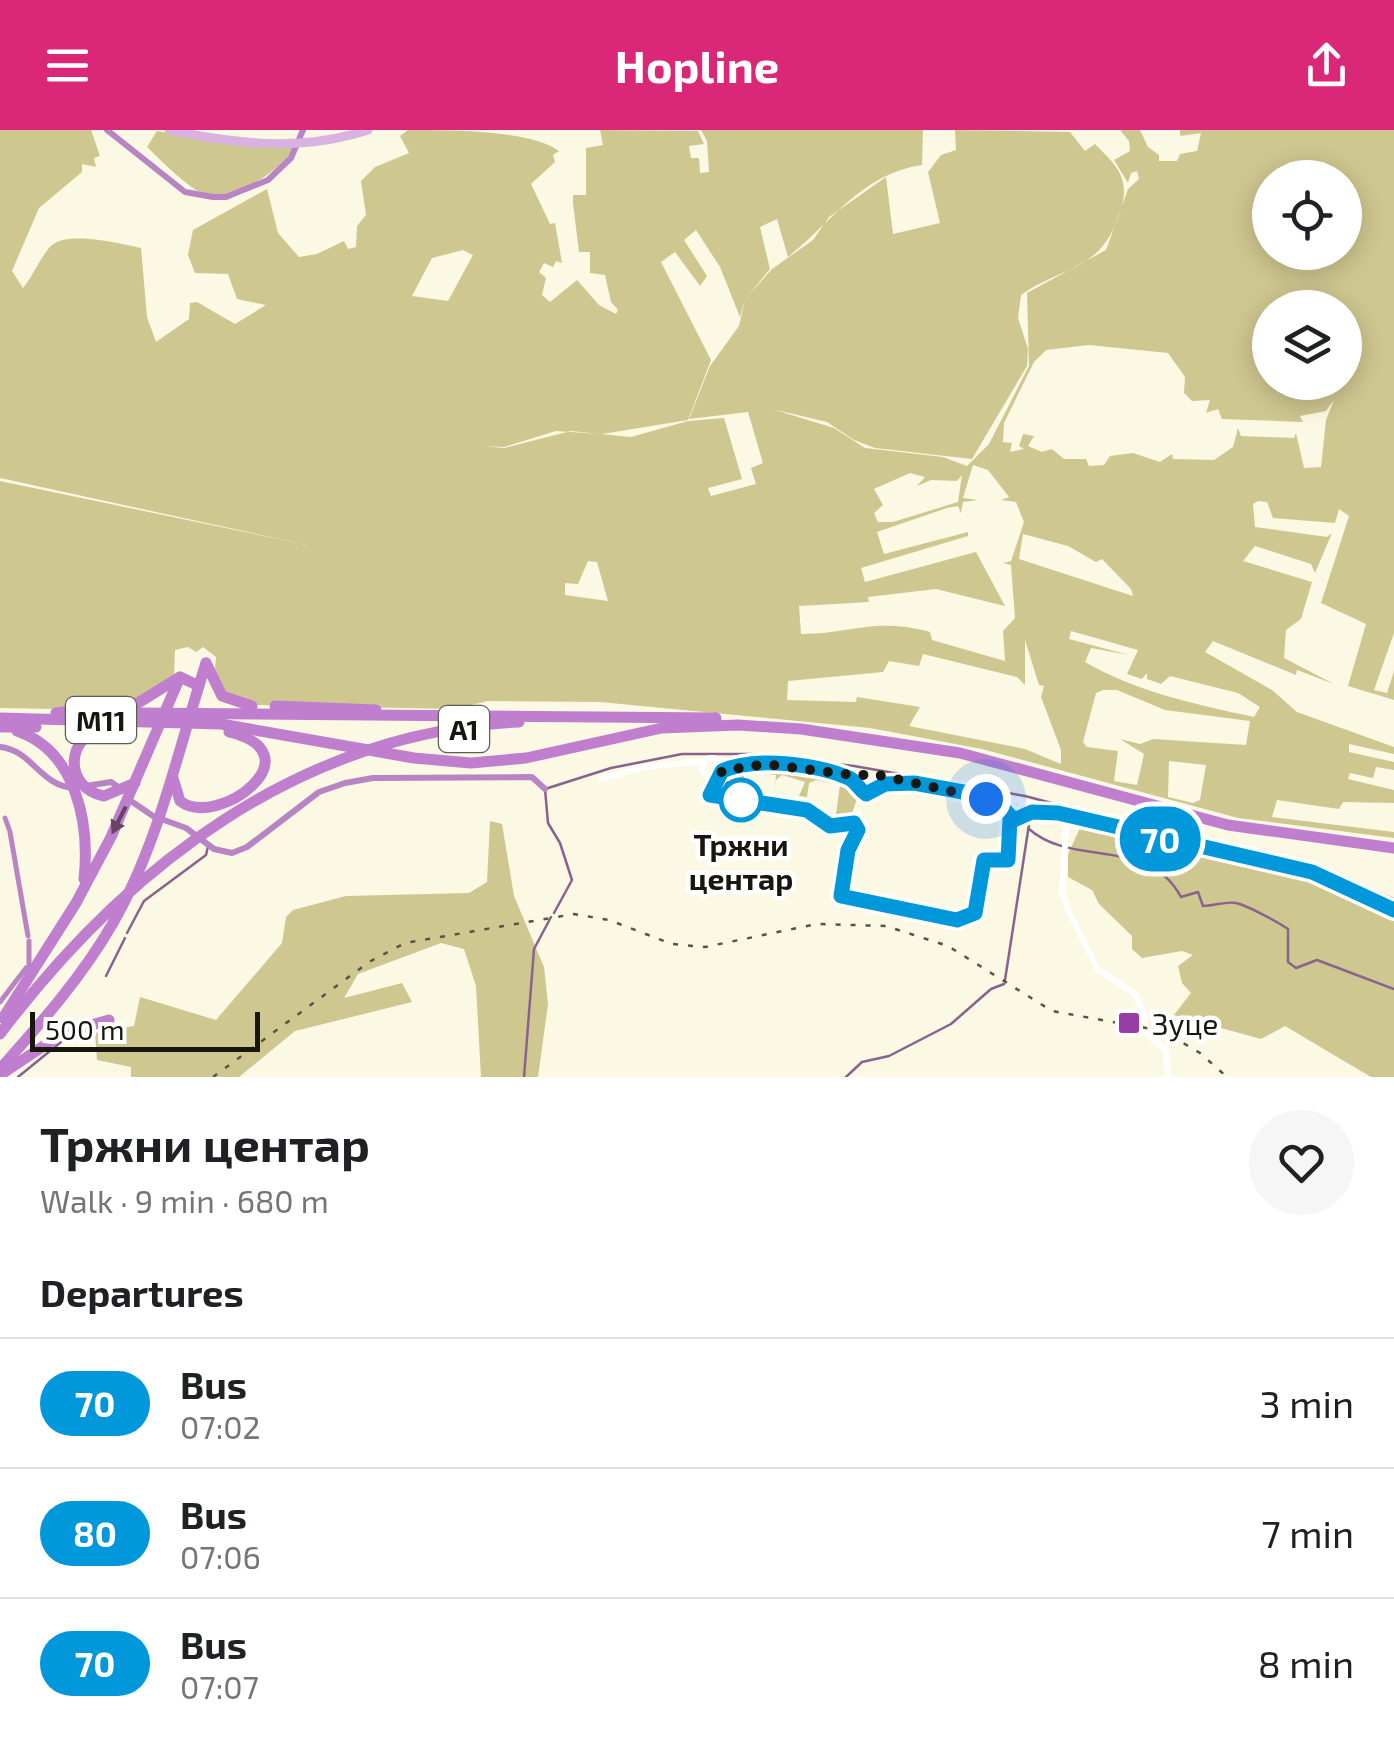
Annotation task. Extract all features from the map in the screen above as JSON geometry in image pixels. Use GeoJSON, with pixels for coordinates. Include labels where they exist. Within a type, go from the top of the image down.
{"type":"FeatureCollection","features":[{"type":"Feature","properties":{"kind":"highway"},"geometry":{"type":"LineString","coordinates":[[0,1072],[101,944],[135,880],[206,663],[217,692],[239,705],[358,706],[390,714],[519,716]]}},
{"type":"Feature","properties":{"kind":"highway"},"geometry":{"type":"LineString","coordinates":[[180,677],[199,686]]}},
{"type":"Feature","properties":{"kind":"highway"},"geometry":{"type":"LineString","coordinates":[[2,1020],[76,904],[99,860],[139,780],[180,677]]}},
{"type":"Feature","properties":{"kind":"highway"},"geometry":{"type":"LineString","coordinates":[[56,713],[144,701],[180,677]]}},
{"type":"Feature","properties":{"kind":"highway","name":"M11"},"geometry":{"type":"LineString","coordinates":[[1,721],[56,713],[390,714]]}},
{"type":"Feature","properties":{"kind":"highway","name":"A1"},"geometry":{"type":"LineString","coordinates":[[207,825],[278,782],[354,751],[436,728],[519,716],[676,716],[814,724],[962,748],[1228,825],[1356,845],[1394,845]]}},
{"type":"Feature","properties":{"kind":"highway"},"geometry":{"type":"LineString","coordinates":[[1,721],[45,744],[61,761],[73,783],[101,796],[117,794],[139,780]]}},
{"type":"Feature","properties":{"kind":"highway"},"geometry":{"type":"LineString","coordinates":[[1,721],[332,741],[449,762],[494,762],[650,730],[738,724]]}},
{"type":"Feature","properties":{"kind":"highway","name":"M11"},"geometry":{"type":"LineString","coordinates":[[1,721],[202,722],[332,741]]}},
{"type":"Feature","properties":{"kind":"highway","name":"A1"},"geometry":{"type":"LineString","coordinates":[[207,825],[316,772],[387,747],[455,730],[526,722],[738,724],[898,742],[1265,827],[1394,845]]}},
{"type":"Feature","properties":{"kind":"highway"},"geometry":{"type":"LineString","coordinates":[[76,904],[84,882],[86,847],[73,783],[74,757],[79,743],[91,732],[106,728]]}},
{"type":"Feature","properties":{"kind":"highway"},"geometry":{"type":"LineString","coordinates":[[174,767],[178,798],[190,808],[202,810],[250,787],[266,768],[258,744],[229,732]]}},
{"type":"Feature","properties":{"kind":"highway"},"geometry":{"type":"LineString","coordinates":[[2,1020],[80,923],[207,825]]}},
{"type":"Feature","properties":{"kind":"highway"},"geometry":{"type":"LineString","coordinates":[[0,1034],[96,918],[188,838]]}},
{"type":"Feature","properties":{"kind":"highway"},"geometry":{"type":"LineString","coordinates":[[1356,845],[1394,858]]}},
{"type":"Feature","properties":{"kind":"highway"},"geometry":{"type":"LineString","coordinates":[[0,1072],[63,1032],[109,1020]]}},
{"type":"Feature","properties":{"kind":"main road"},"geometry":{"type":"LineString","coordinates":[[169,130],[240,144],[297,145],[368,130]]}},
{"type":"Feature","properties":{"kind":"street"},"geometry":{"type":"LineString","coordinates":[[719,761],[722,771]]}},
{"type":"Feature","properties":{"kind":"street"},"geometry":{"type":"LineString","coordinates":[[601,779],[644,767],[719,761],[825,771],[858,780],[866,794],[877,787],[914,783]]}},
{"type":"Feature","properties":{"kind":"street"},"geometry":{"type":"LineString","coordinates":[[703,772],[705,762]]}},
{"type":"Feature","properties":{"kind":"street"},"geometry":{"type":"LineString","coordinates":[[678,764],[714,778],[722,771],[765,764]]}},
{"type":"Feature","properties":{"kind":"street"},"geometry":{"type":"LineString","coordinates":[[858,780],[866,773],[974,794],[1007,806],[1012,819],[1062,814]]}},
{"type":"Feature","properties":{"kind":"street"},"geometry":{"type":"LineString","coordinates":[[876,777],[877,787]]}},
{"type":"Feature","properties":{"kind":"street"},"geometry":{"type":"LineString","coordinates":[[1007,806],[1016,799],[1062,814],[1312,872],[1394,910]]}},
{"type":"Feature","properties":{"kind":"street"},"geometry":{"type":"LineString","coordinates":[[1024,804],[1024,816]]}},
{"type":"Feature","properties":{"kind":"street"},"geometry":{"type":"LineString","coordinates":[[1062,814],[1062,892],[1068,910],[1099,972],[1128,987],[1139,1000],[1145,1032],[1166,1050],[1168,1077]]}},
{"type":"Feature","properties":{"kind":"shaded area"},"geometry":{"type":"Polygon","coordinates":[[[0,130],[91,130],[100,156],[94,158],[96,167],[82,164],[82,172],[39,208],[12,271],[23,288],[56,242],[93,239],[141,248],[147,317],[156,342],[189,319],[190,303],[197,302],[235,324],[266,305],[237,299],[228,274],[195,273],[188,255],[193,230],[267,189],[278,233],[299,257],[317,254],[344,241],[348,249],[356,247],[357,226],[366,215],[361,181],[375,167],[409,153],[400,136],[408,130],[510,135],[559,151],[553,155],[555,162],[531,184],[550,224],[555,223],[562,263],[556,261],[553,267],[544,263],[539,272],[546,278],[542,295],[550,302],[577,280],[599,305],[616,314],[618,310],[611,302],[605,275],[590,273],[590,252],[579,252],[573,203],[573,195],[586,195],[586,148],[603,145],[600,130],[698,131],[704,144],[689,146],[691,158],[699,158],[700,173],[709,172],[707,141],[701,130],[923,130],[922,165],[882,178],[839,210],[886,177],[893,234],[940,223],[928,172],[941,155],[956,150],[955,130],[1070,132],[1085,151],[1095,144],[1116,167],[1123,182],[1121,209],[1128,189],[1139,179],[1137,171],[1131,173],[1128,183],[1114,160],[1130,151],[1129,141],[1120,130],[1140,130],[1148,147],[1159,155],[1159,161],[1177,161],[1180,154],[1197,151],[1201,133],[1180,136],[1180,130],[1394,130],[1394,633],[1374,690],[1387,693],[1394,671],[1394,700],[1348,686],[1366,624],[1321,603],[1349,516],[1339,509],[1335,523],[1273,518],[1267,502],[1258,501],[1253,504],[1255,527],[1327,537],[1332,533],[1315,573],[1311,564],[1255,546],[1243,561],[1312,582],[1301,619],[1286,630],[1284,658],[1334,684],[1297,670],[1296,675],[1213,641],[1205,652],[1272,690],[1297,712],[1394,747],[1394,754],[1349,744],[1349,752],[1394,762],[1394,770],[1376,767],[1373,778],[1350,773],[1348,779],[1394,790],[1394,803],[1343,802],[1339,809],[1277,800],[1272,817],[1394,832],[1394,838],[1238,818],[982,749],[870,728],[600,702],[488,701],[454,709],[256,705],[226,697],[215,669],[216,657],[203,647],[196,652],[188,647],[175,650],[174,676],[148,698],[56,709],[0,708],[0,481],[307,545],[0,478],[0,130]],[[777,219],[760,227],[770,269],[747,297],[772,269],[813,240],[824,224],[788,257],[777,219]],[[1117,219],[1103,246],[1083,262],[1106,250],[1117,219]],[[696,230],[684,240],[707,276],[700,286],[675,252],[661,262],[711,360],[688,420],[599,434],[631,437],[688,421],[724,418],[742,479],[708,488],[711,496],[756,484],[751,468],[763,463],[748,412],[689,419],[710,366],[739,326],[745,300],[740,317],[720,267],[696,230]],[[463,250],[432,258],[412,296],[448,301],[473,255],[463,250]],[[1072,268],[1021,295],[1018,318],[1028,349],[1027,366],[972,459],[875,448],[827,422],[772,409],[834,428],[865,448],[943,457],[967,466],[989,444],[1029,366],[1027,293],[1072,268]],[[1089,345],[1046,350],[1034,362],[1004,423],[1003,442],[1012,443],[1010,452],[1024,449],[1019,446],[1023,434],[1034,436],[1028,446],[1042,452],[1052,449],[1064,459],[1086,459],[1089,466],[1104,465],[1110,456],[1133,453],[1160,462],[1172,454],[1173,459],[1214,460],[1233,447],[1238,428],[1241,436],[1294,438],[1296,433],[1304,468],[1321,467],[1326,420],[1334,400],[1326,411],[1300,416],[1303,422],[1222,419],[1218,409],[1206,413],[1210,400],[1192,401],[1184,393],[1185,377],[1168,353],[1089,345]],[[556,431],[504,447],[483,446],[504,448],[568,432],[556,431]],[[973,465],[963,498],[978,500],[963,502],[961,513],[958,506],[947,508],[877,532],[884,554],[968,532],[968,536],[861,568],[865,582],[976,552],[1005,606],[936,589],[868,597],[869,602],[799,606],[801,634],[878,626],[910,628],[930,632],[932,640],[1005,661],[1003,631],[1015,618],[1011,565],[1003,563],[1011,561],[1024,522],[1016,502],[1001,500],[1009,497],[988,470],[973,465]],[[910,473],[874,489],[883,505],[874,513],[878,522],[893,522],[958,502],[962,475],[957,481],[931,480],[917,486],[925,477],[910,473]],[[1023,534],[1019,559],[1133,596],[1102,559],[1096,562],[1068,546],[1023,534]],[[588,561],[578,584],[565,583],[565,595],[608,601],[597,562],[588,561]],[[1071,631],[1069,639],[1129,655],[1091,648],[1085,662],[1146,689],[1188,702],[1254,717],[1260,707],[1238,693],[1170,676],[1161,684],[1147,679],[1147,673],[1142,679],[1127,674],[1138,650],[1071,631]],[[1025,640],[1025,685],[1017,677],[923,654],[919,666],[889,661],[883,672],[788,681],[787,700],[856,702],[857,697],[920,707],[909,726],[1025,749],[1061,764],[1061,750],[1041,697],[1044,686],[1039,685],[1025,640]],[[1103,690],[1096,693],[1083,742],[1087,747],[1118,751],[1114,781],[1137,785],[1144,754],[1120,739],[1140,744],[1153,739],[1246,745],[1250,721],[1165,710],[1117,690],[1103,690]],[[1169,761],[1168,797],[1193,803],[1200,800],[1206,765],[1169,761]]]}},
{"type":"Feature","properties":{"kind":"shaded area"},"geometry":{"type":"Polygon","coordinates":[[[157,131],[238,145],[295,148],[276,168],[249,186],[219,195],[206,194],[187,184],[147,147],[157,131]]]}},
{"type":"Feature","properties":{"kind":"shaded area"},"geometry":{"type":"Polygon","coordinates":[[[746,769],[851,784],[858,796],[850,819],[835,822],[840,785],[816,780],[809,783],[807,797],[799,796],[805,782],[782,775],[776,780],[775,792],[776,775],[745,771],[742,787],[731,787],[720,794],[714,790],[726,773],[746,769]]]}},
{"type":"Feature","properties":{"kind":"shaded area"},"geometry":{"type":"Polygon","coordinates":[[[490,821],[502,824],[514,896],[544,967],[548,1004],[538,1077],[481,1077],[476,986],[464,949],[441,943],[358,974],[344,998],[402,983],[412,1002],[295,1031],[239,1077],[131,1077],[131,1067],[97,1060],[95,1033],[134,1026],[140,997],[216,1020],[282,943],[286,917],[293,910],[346,896],[469,893],[487,882],[490,821]]]}},
{"type":"Feature","properties":{"kind":"shaded area"},"geometry":{"type":"Polygon","coordinates":[[[1081,826],[1142,840],[1142,860],[1174,872],[1185,869],[1188,853],[1177,850],[1320,882],[1394,918],[1394,1077],[1371,1077],[1285,1026],[1261,1039],[1174,1015],[1191,993],[1182,983],[1178,966],[1193,955],[1182,951],[1142,958],[1132,949],[1132,936],[1099,904],[1092,890],[1068,877],[1068,854],[1081,826]]]}},
{"type":"Feature","properties":{"kind":"waterway"},"geometry":{"type":"LineString","coordinates":[[107,130],[185,192],[213,197],[226,197],[268,180],[291,158],[303,130]]}},
{"type":"Feature","properties":{"kind":"waterway"},"geometry":{"type":"LineString","coordinates":[[0,747],[20,754],[62,786],[74,788]]}},
{"type":"Feature","properties":{"kind":"waterway"},"geometry":{"type":"LineString","coordinates":[[554,913],[572,880],[560,843],[548,823],[545,789],[611,768],[682,754],[751,754],[854,766],[1025,796],[1185,838],[1307,862],[1394,899]]}},
{"type":"Feature","properties":{"kind":"waterway"},"geometry":{"type":"LineString","coordinates":[[128,799],[153,816],[186,828],[214,849],[232,853],[247,847],[319,792],[345,783],[373,778],[532,777],[545,789]]}},
{"type":"Feature","properties":{"kind":"waterway"},"geometry":{"type":"LineString","coordinates":[[86,786],[111,782],[121,789]]}},
{"type":"Feature","properties":{"kind":"waterway"},"geometry":{"type":"LineString","coordinates":[[5,818],[9,829]]}},
{"type":"Feature","properties":{"kind":"waterway"},"geometry":{"type":"LineString","coordinates":[[1005,980],[1030,818]]}},
{"type":"Feature","properties":{"kind":"waterway"},"geometry":{"type":"LineString","coordinates":[[1029,829],[1047,841],[1150,866],[1167,878],[1181,897],[1198,892],[1203,906],[1236,903],[1262,914],[1288,929],[1288,962],[1296,968],[1317,960],[1394,989]]}},
{"type":"Feature","properties":{"kind":"waterway"},"geometry":{"type":"LineString","coordinates":[[10,832],[28,936]]}},
{"type":"Feature","properties":{"kind":"waterway"},"geometry":{"type":"LineString","coordinates":[[127,933],[144,901],[206,855],[208,846]]}},
{"type":"Feature","properties":{"kind":"waterway"},"geometry":{"type":"LineString","coordinates":[[524,1077],[534,949],[551,917]]}},
{"type":"Feature","properties":{"kind":"waterway"},"geometry":{"type":"LineString","coordinates":[[106,976],[125,938]]}},
{"type":"Feature","properties":{"kind":"waterway"},"geometry":{"type":"LineString","coordinates":[[29,941],[29,965]]}},
{"type":"Feature","properties":{"kind":"waterway"},"geometry":{"type":"LineString","coordinates":[[0,1002],[26,968]]}},
{"type":"Feature","properties":{"kind":"waterway"},"geometry":{"type":"LineString","coordinates":[[846,1077],[862,1062],[889,1056],[951,1024],[991,989],[1004,984]]}},
{"type":"Feature","properties":{"kind":"waterway"},"geometry":{"type":"LineString","coordinates":[[18,1077],[61,1042]]}},
{"type":"Feature","properties":{"kind":"railway"},"geometry":{"type":"LineString","coordinates":[[213,1077],[369,962],[405,943],[574,914],[609,920],[672,944],[705,947],[817,924],[886,926],[948,946],[1052,1011],[1163,1031],[1200,1053],[1227,1077]]}},
{"type":"Feature","properties":{"kind":"bus line","name":"70"},"geometry":{"type":"LineString","coordinates":[[1010,819],[1008,860],[984,860],[975,913],[968,919],[957,920],[924,910],[841,896],[848,850],[858,830],[854,823],[830,826],[807,810],[710,795],[722,771],[734,766],[765,764],[825,771],[852,780],[866,794],[885,784],[914,783],[993,801],[1014,820],[1032,812],[1058,813],[1301,869],[1394,910]]}},
{"type":"Feature","properties":{"kind":"place","name":"Тржни центар"},"geometry":{"type":"Point","coordinates":[741,800]}},
{"type":"Feature","properties":{"kind":"place","name":"Зуце"},"geometry":{"type":"Point","coordinates":[1129,1023]}},
{"type":"Feature","properties":{"kind":"route"},"geometry":{"type":"LineString","coordinates":[[741,800],[720,775],[722,771],[734,766],[765,764],[860,776],[869,773],[881,779],[907,780],[986,799]]}}]}
